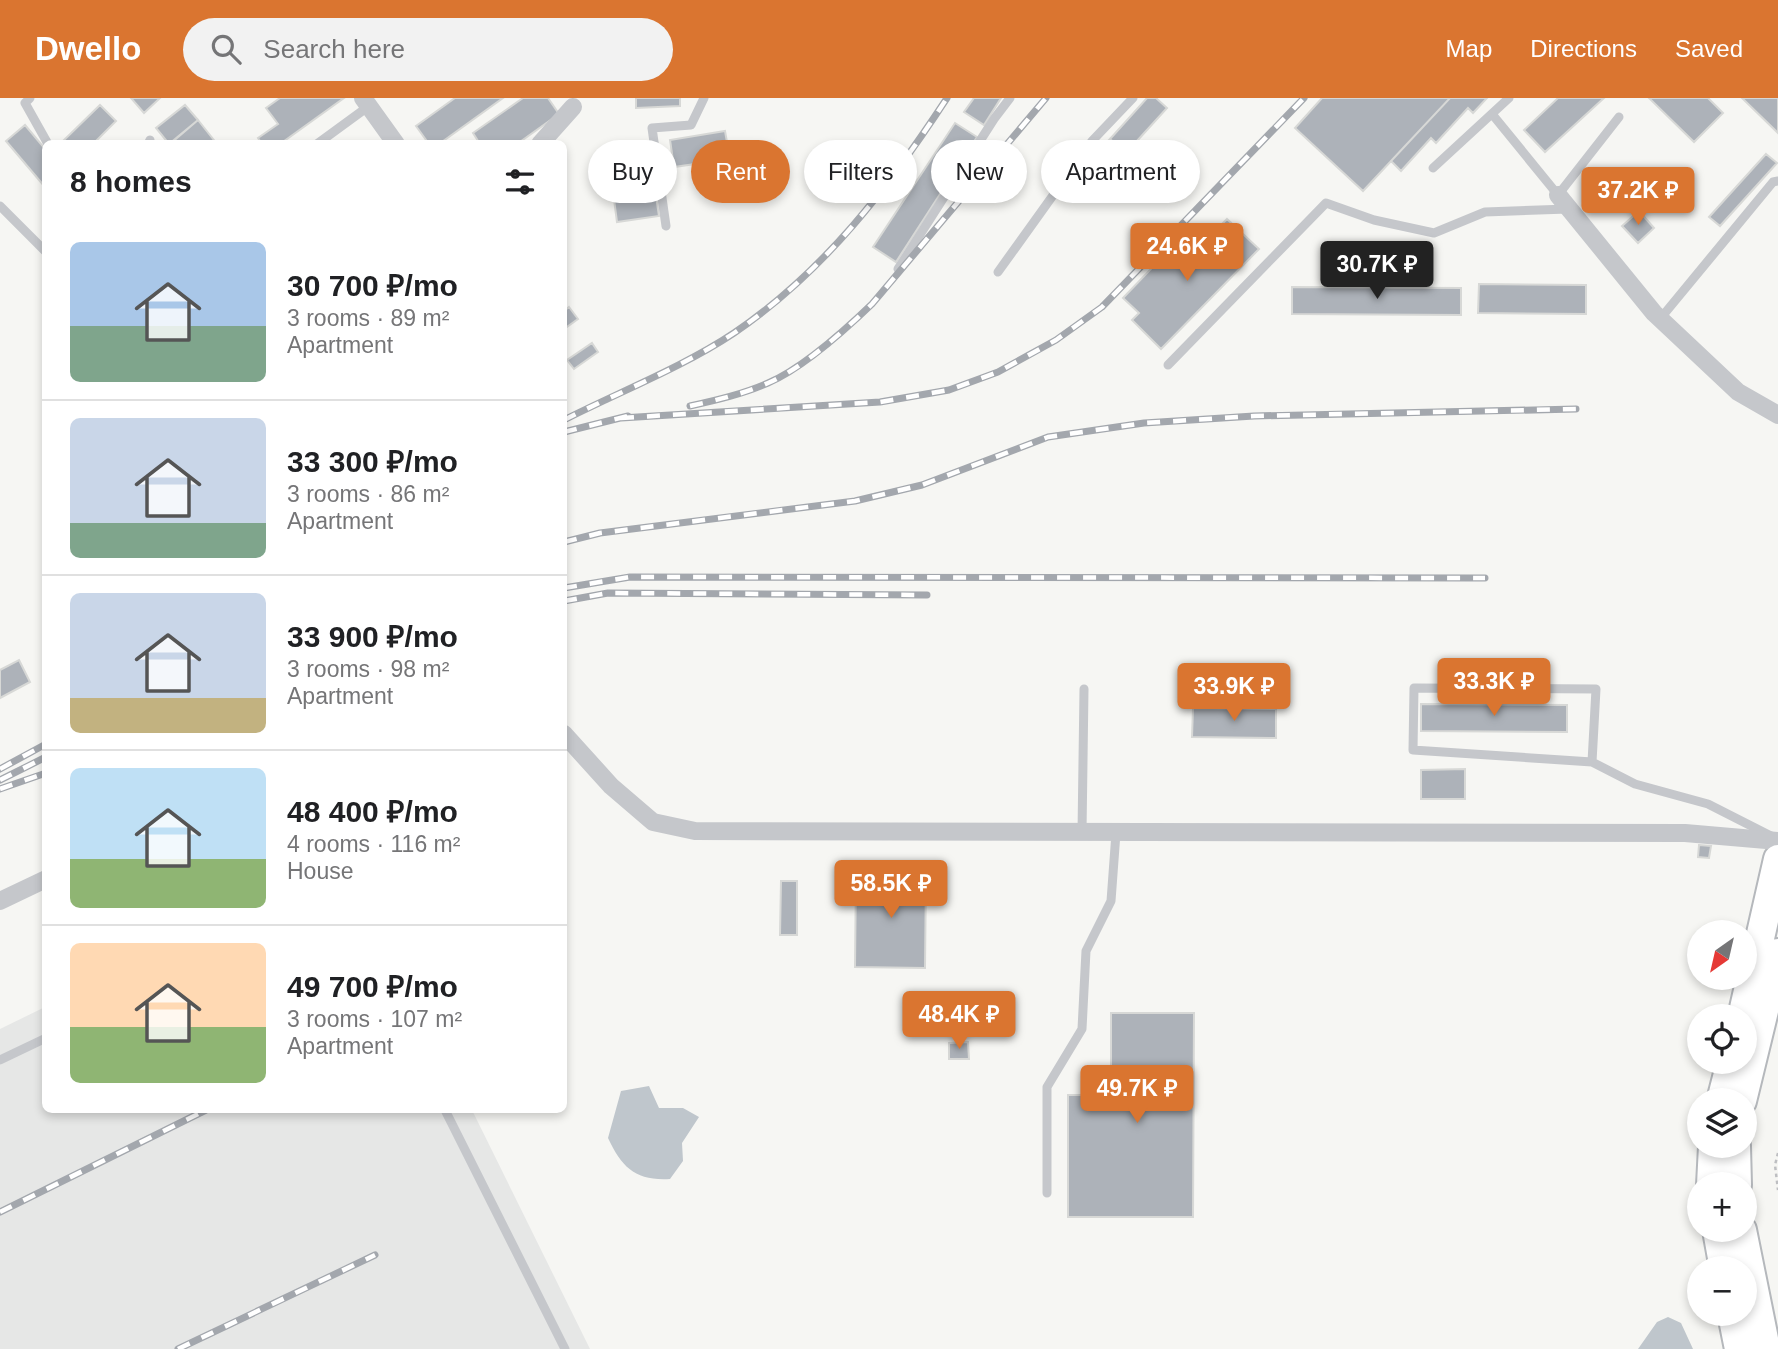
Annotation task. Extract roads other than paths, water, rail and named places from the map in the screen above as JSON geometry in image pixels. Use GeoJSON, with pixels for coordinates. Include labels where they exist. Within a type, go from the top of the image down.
{"type":"FeatureCollection","features":[{"type":"Feature","properties":{"kind":"main road"},"geometry":{"type":"LineString","coordinates":[[1745,1004],[1778,859]]}},
{"type":"Feature","properties":{"kind":"main road"},"geometry":{"type":"LineString","coordinates":[[1745,1088],[1778,953]]}},
{"type":"Feature","properties":{"kind":"main road"},"geometry":{"type":"LineString","coordinates":[[1744,1242],[1766,1349]]}},
{"type":"Feature","properties":{"kind":"main road"},"geometry":{"type":"LineString","coordinates":[[1734,1326],[1739,1349]]}},
{"type":"Feature","properties":{"kind":"street"},"geometry":{"type":"LineString","coordinates":[[366,102],[393,140]]}},
{"type":"Feature","properties":{"kind":"street"},"geometry":{"type":"LineString","coordinates":[[544,140],[573,107]]}},
{"type":"Feature","properties":{"kind":"street"},"geometry":{"type":"LineString","coordinates":[[1558,195],[1660,319],[1738,392],[1778,415]]}},
{"type":"Feature","properties":{"kind":"street"},"geometry":{"type":"LineString","coordinates":[[567,737],[611,786],[653,822],[695,831],[1685,833],[1778,840]]}},
{"type":"Feature","properties":{"kind":"street"},"geometry":{"type":"LineString","coordinates":[[0,901],[42,881]]}},
{"type":"Feature","properties":{"kind":"lane"},"geometry":{"type":"LineString","coordinates":[[30,98],[25,103],[46,140]]}},
{"type":"Feature","properties":{"kind":"lane"},"geometry":{"type":"LineString","coordinates":[[666,226],[652,128],[691,125],[704,98]]}},
{"type":"Feature","properties":{"kind":"lane"},"geometry":{"type":"LineString","coordinates":[[898,269],[1010,98]]}},
{"type":"Feature","properties":{"kind":"lane"},"geometry":{"type":"LineString","coordinates":[[998,272],[1092,141],[1133,98]]}},
{"type":"Feature","properties":{"kind":"lane"},"geometry":{"type":"LineString","coordinates":[[1433,168],[1509,98]]}},
{"type":"Feature","properties":{"kind":"lane"},"geometry":{"type":"LineString","coordinates":[[322,140],[366,102]]}},
{"type":"Feature","properties":{"kind":"lane"},"geometry":{"type":"LineString","coordinates":[[1492,114],[1558,195],[1619,117]]}},
{"type":"Feature","properties":{"kind":"lane"},"geometry":{"type":"LineString","coordinates":[[1660,319],[1773,182],[1778,181]]}},
{"type":"Feature","properties":{"kind":"lane"},"geometry":{"type":"LineString","coordinates":[[1168,365],[1326,203],[1374,220],[1434,233],[1485,212],[1570,209]]}},
{"type":"Feature","properties":{"kind":"lane"},"geometry":{"type":"LineString","coordinates":[[0,206],[42,248]]}},
{"type":"Feature","properties":{"kind":"lane"},"geometry":{"type":"LineString","coordinates":[[1592,762],[1596,689],[1414,688],[1413,750],[1592,762],[1635,784],[1708,804],[1778,840]]}},
{"type":"Feature","properties":{"kind":"lane"},"geometry":{"type":"LineString","coordinates":[[1082,833],[1084,689]]}},
{"type":"Feature","properties":{"kind":"lane"},"geometry":{"type":"LineString","coordinates":[[1047,1193],[1047,1087],[1082,1029],[1086,951],[1111,901],[1116,833]]}},
{"type":"Feature","properties":{"kind":"lane"},"geometry":{"type":"LineString","coordinates":[[0,1060],[42,1040]]}},
{"type":"Feature","properties":{"kind":"lane"},"geometry":{"type":"LineString","coordinates":[[447,1113],[565,1349]]}},
{"type":"Feature","properties":{"kind":"railway"},"geometry":{"type":"LineString","coordinates":[[567,419],[694,357],[767,309],[826,255],[878,196],[947,98]]}},
{"type":"Feature","properties":{"kind":"railway"},"geometry":{"type":"LineString","coordinates":[[690,406],[739,394],[768,383],[795,368],[836,336],[872,304],[1046,98]]}},
{"type":"Feature","properties":{"kind":"railway"},"geometry":{"type":"LineString","coordinates":[[621,418],[880,402],[949,390],[998,372],[1056,340],[1102,307],[1304,98]]}},
{"type":"Feature","properties":{"kind":"railway"},"geometry":{"type":"LineString","coordinates":[[567,541],[600,533],[855,501],[922,485],[1048,437],[1144,423],[1254,416],[1576,409]]}},
{"type":"Feature","properties":{"kind":"railway"},"geometry":{"type":"LineString","coordinates":[[567,431],[628,416]]}},
{"type":"Feature","properties":{"kind":"railway"},"geometry":{"type":"LineString","coordinates":[[567,588],[630,577],[1485,578]]}},
{"type":"Feature","properties":{"kind":"railway"},"geometry":{"type":"LineString","coordinates":[[567,600],[608,593],[927,595]]}},
{"type":"Feature","properties":{"kind":"railway"},"geometry":{"type":"LineString","coordinates":[[0,769],[42,746]]}},
{"type":"Feature","properties":{"kind":"railway"},"geometry":{"type":"LineString","coordinates":[[0,780],[42,759]]}},
{"type":"Feature","properties":{"kind":"railway"},"geometry":{"type":"LineString","coordinates":[[0,789],[42,774]]}},
{"type":"Feature","properties":{"kind":"railway"},"geometry":{"type":"LineString","coordinates":[[0,1212],[200,1113]]}},
{"type":"Feature","properties":{"kind":"railway"},"geometry":{"type":"LineString","coordinates":[[178,1349],[375,1255]]}}]}
